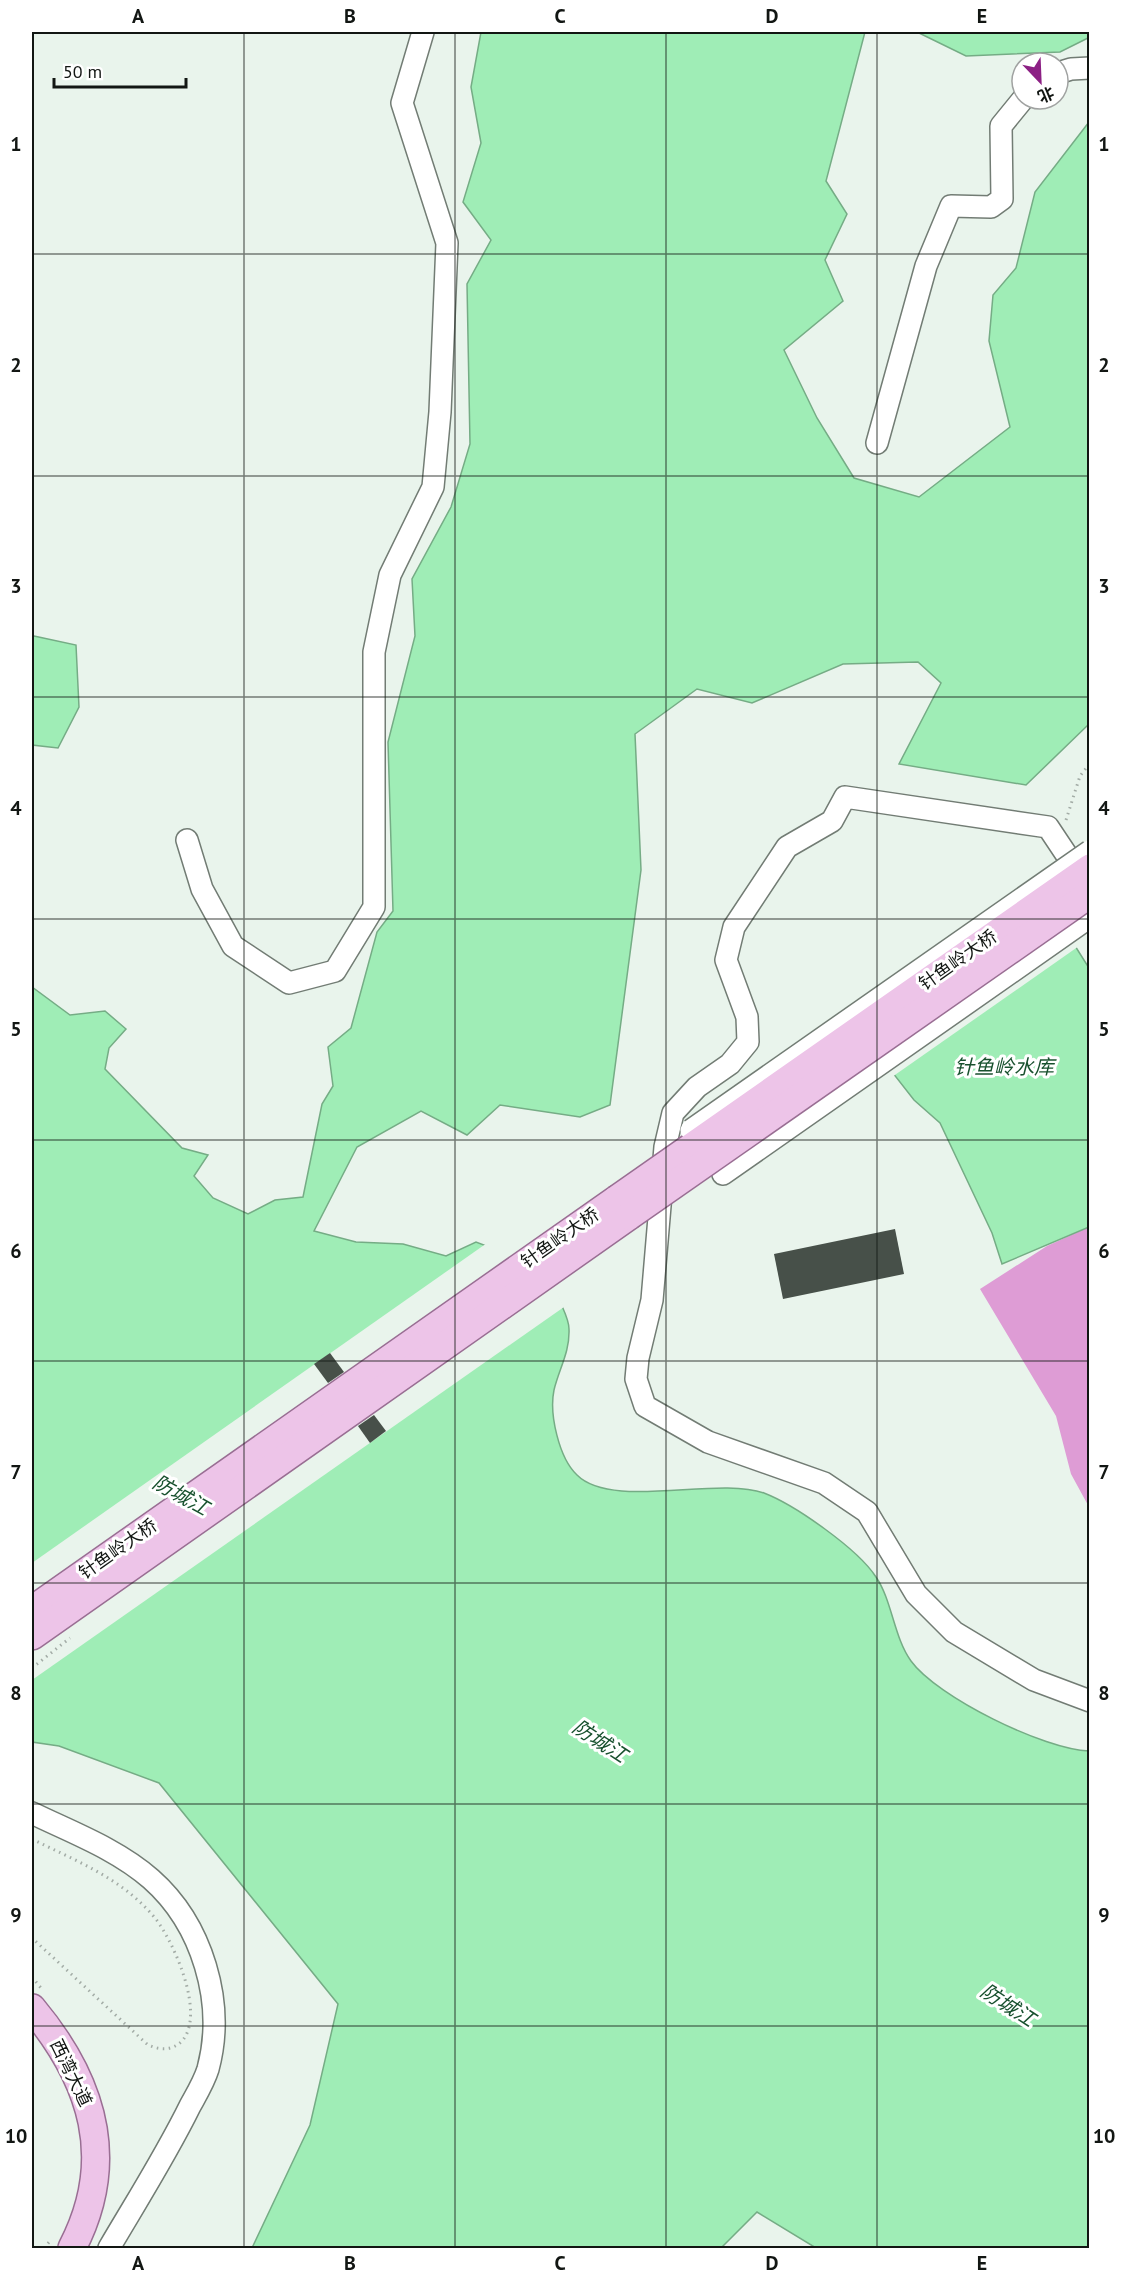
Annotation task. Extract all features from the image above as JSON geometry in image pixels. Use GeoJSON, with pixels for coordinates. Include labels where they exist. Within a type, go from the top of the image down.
{"type":"FeatureCollection","features":[{"type":"Feature","properties":{"kind":"main road","name":"针鱼岭大桥"},"geometry":{"type":"LineString","coordinates":[[32,1610],[1089,868]]}},
{"type":"Feature","properties":{"kind":"main road","name":"针鱼岭大桥"},"geometry":{"type":"LineString","coordinates":[[32,1636],[1089,893]]}},
{"type":"Feature","properties":{"kind":"main road","name":"西湾大道"},"geometry":{"type":"LineString","coordinates":[[32,2008],[66,2056],[91,2111],[95,2137],[95,2180],[86,2222],[64,2241]]}},
{"type":"Feature","properties":{"kind":"street"},"geometry":{"type":"LineString","coordinates":[[187,840],[202,889],[233,946],[289,983],[335,971],[374,907],[374,652],[390,575],[434,487],[440,412],[447,243],[402,103],[423,32]]}},
{"type":"Feature","properties":{"kind":"street"},"geometry":{"type":"LineString","coordinates":[[1070,69],[1089,68]]}},
{"type":"Feature","properties":{"kind":"street"},"geometry":{"type":"LineString","coordinates":[[877,443],[926,266],[951,206],[991,207],[1002,199],[1001,126],[1013,111]]}},
{"type":"Feature","properties":{"kind":"street"},"geometry":{"type":"LineString","coordinates":[[1089,893],[1059,841],[1048,827],[845,797],[831,821],[788,847],[734,927],[726,960],[747,1017],[748,1042],[730,1064],[697,1087],[673,1113],[665,1147],[652,1300],[638,1358],[636,1379],[645,1406],[672,1424],[708,1442],[824,1483],[867,1512],[916,1594],[954,1632],[1034,1680],[1089,1701]]}},
{"type":"Feature","properties":{"kind":"street"},"geometry":{"type":"LineString","coordinates":[[690,1130],[1089,851]]}},
{"type":"Feature","properties":{"kind":"street"},"geometry":{"type":"LineString","coordinates":[[723,1174],[1089,917]]}},
{"type":"Feature","properties":{"kind":"street"},"geometry":{"type":"LineString","coordinates":[[32,1813],[118,1855],[150,1878],[173,1902],[190,1927],[208,1972],[214,2018],[207,2070],[180,2127],[109,2248]]}},
{"type":"Feature","properties":{"kind":"path"},"geometry":{"type":"LineString","coordinates":[[1059,841],[1080,776],[1089,763]]}},
{"type":"Feature","properties":{"kind":"path"},"geometry":{"type":"LineString","coordinates":[[32,1839],[111,1878],[135,1896],[154,1916],[170,1937],[185,1978],[191,2020],[187,2035],[178,2045],[168,2048],[158,2049],[148,2044],[32,1938]]}},
{"type":"Feature","properties":{"kind":"path"},"geometry":{"type":"LineString","coordinates":[[44,2248],[64,2241]]}},
{"type":"Feature","properties":{"kind":"shaded area"},"geometry":{"type":"Polygon","coordinates":[[[1089,1227],[1089,1507],[1071,1474],[1056,1416],[980,1289],[1047,1246],[1089,1227]]]}},
{"type":"Feature","properties":{"kind":"water","name":"防城江"},"geometry":{"type":"Polygon","coordinates":[[[481,32],[865,32],[826,181],[847,214],[825,260],[843,301],[784,350],[817,418],[854,478],[919,497],[1010,427],[989,341],[993,295],[1016,268],[1035,192],[1089,122],[1089,724],[1026,785],[899,764],[941,683],[918,662],[843,664],[752,703],[697,689],[635,734],[641,870],[610,1105],[580,1117],[500,1105],[467,1135],[421,1111],[357,1147],[314,1231],[356,1242],[403,1244],[446,1256],[476,1242],[542,1267],[568,1323],[568,1345],[554,1390],[553,1411],[560,1447],[577,1475],[593,1485],[614,1490],[639,1492],[744,1489],[764,1493],[792,1507],[841,1541],[876,1577],[886,1597],[905,1652],[924,1675],[967,1705],[1020,1732],[1046,1742],[1089,1751],[1089,2248],[816,2248],[757,2212],[721,2248],[252,2248],[310,2125],[338,2004],[159,1783],[59,1746],[32,1742],[32,987],[70,1015],[105,1011],[126,1029],[109,1048],[105,1069],[182,1148],[208,1155],[194,1176],[213,1198],[248,1214],[275,1200],[303,1197],[322,1104],[333,1086],[328,1047],[351,1028],[377,932],[393,911],[388,742],[415,636],[412,579],[451,507],[470,444],[467,284],[491,240],[463,202],[481,143],[471,87],[481,32]]]}},
{"type":"Feature","properties":{"kind":"water"},"geometry":{"type":"Polygon","coordinates":[[[917,32],[1089,32],[1090,37],[1062,51],[1010,51],[1010,54],[966,56],[917,32]]]}},
{"type":"Feature","properties":{"kind":"water"},"geometry":{"type":"Polygon","coordinates":[[[32,637],[76,645],[79,707],[58,748],[32,745],[32,637]]]}},
{"type":"Feature","properties":{"kind":"water","name":"针鱼岭水库"},"geometry":{"type":"Polygon","coordinates":[[[1060,922],[1089,968],[1089,1227],[1002,1264],[992,1233],[940,1123],[914,1100],[878,1054],[1060,922]]]}},
{"type":"Feature","properties":{"kind":"pier"},"geometry":{"type":"Polygon","coordinates":[[[1063,921],[1079,946],[892,1077],[875,1055],[1063,921]]]}},
{"type":"Feature","properties":{"kind":"pier"},"geometry":{"type":"Polygon","coordinates":[[[487,1243],[544,1265],[564,1307],[32,1680],[32,1563],[487,1243]]]}},
{"type":"Feature","properties":{"kind":"building"},"geometry":{"type":"Polygon","coordinates":[[[895,1229],[904,1274],[783,1299],[774,1254],[895,1229]]]}},
{"type":"Feature","properties":{"kind":"building"},"geometry":{"type":"Polygon","coordinates":[[[330,1353],[344,1372],[328,1383],[314,1364],[330,1353]]]}},
{"type":"Feature","properties":{"kind":"building"},"geometry":{"type":"Polygon","coordinates":[[[374,1415],[386,1431],[370,1443],[358,1426],[374,1415]]]}}]}
